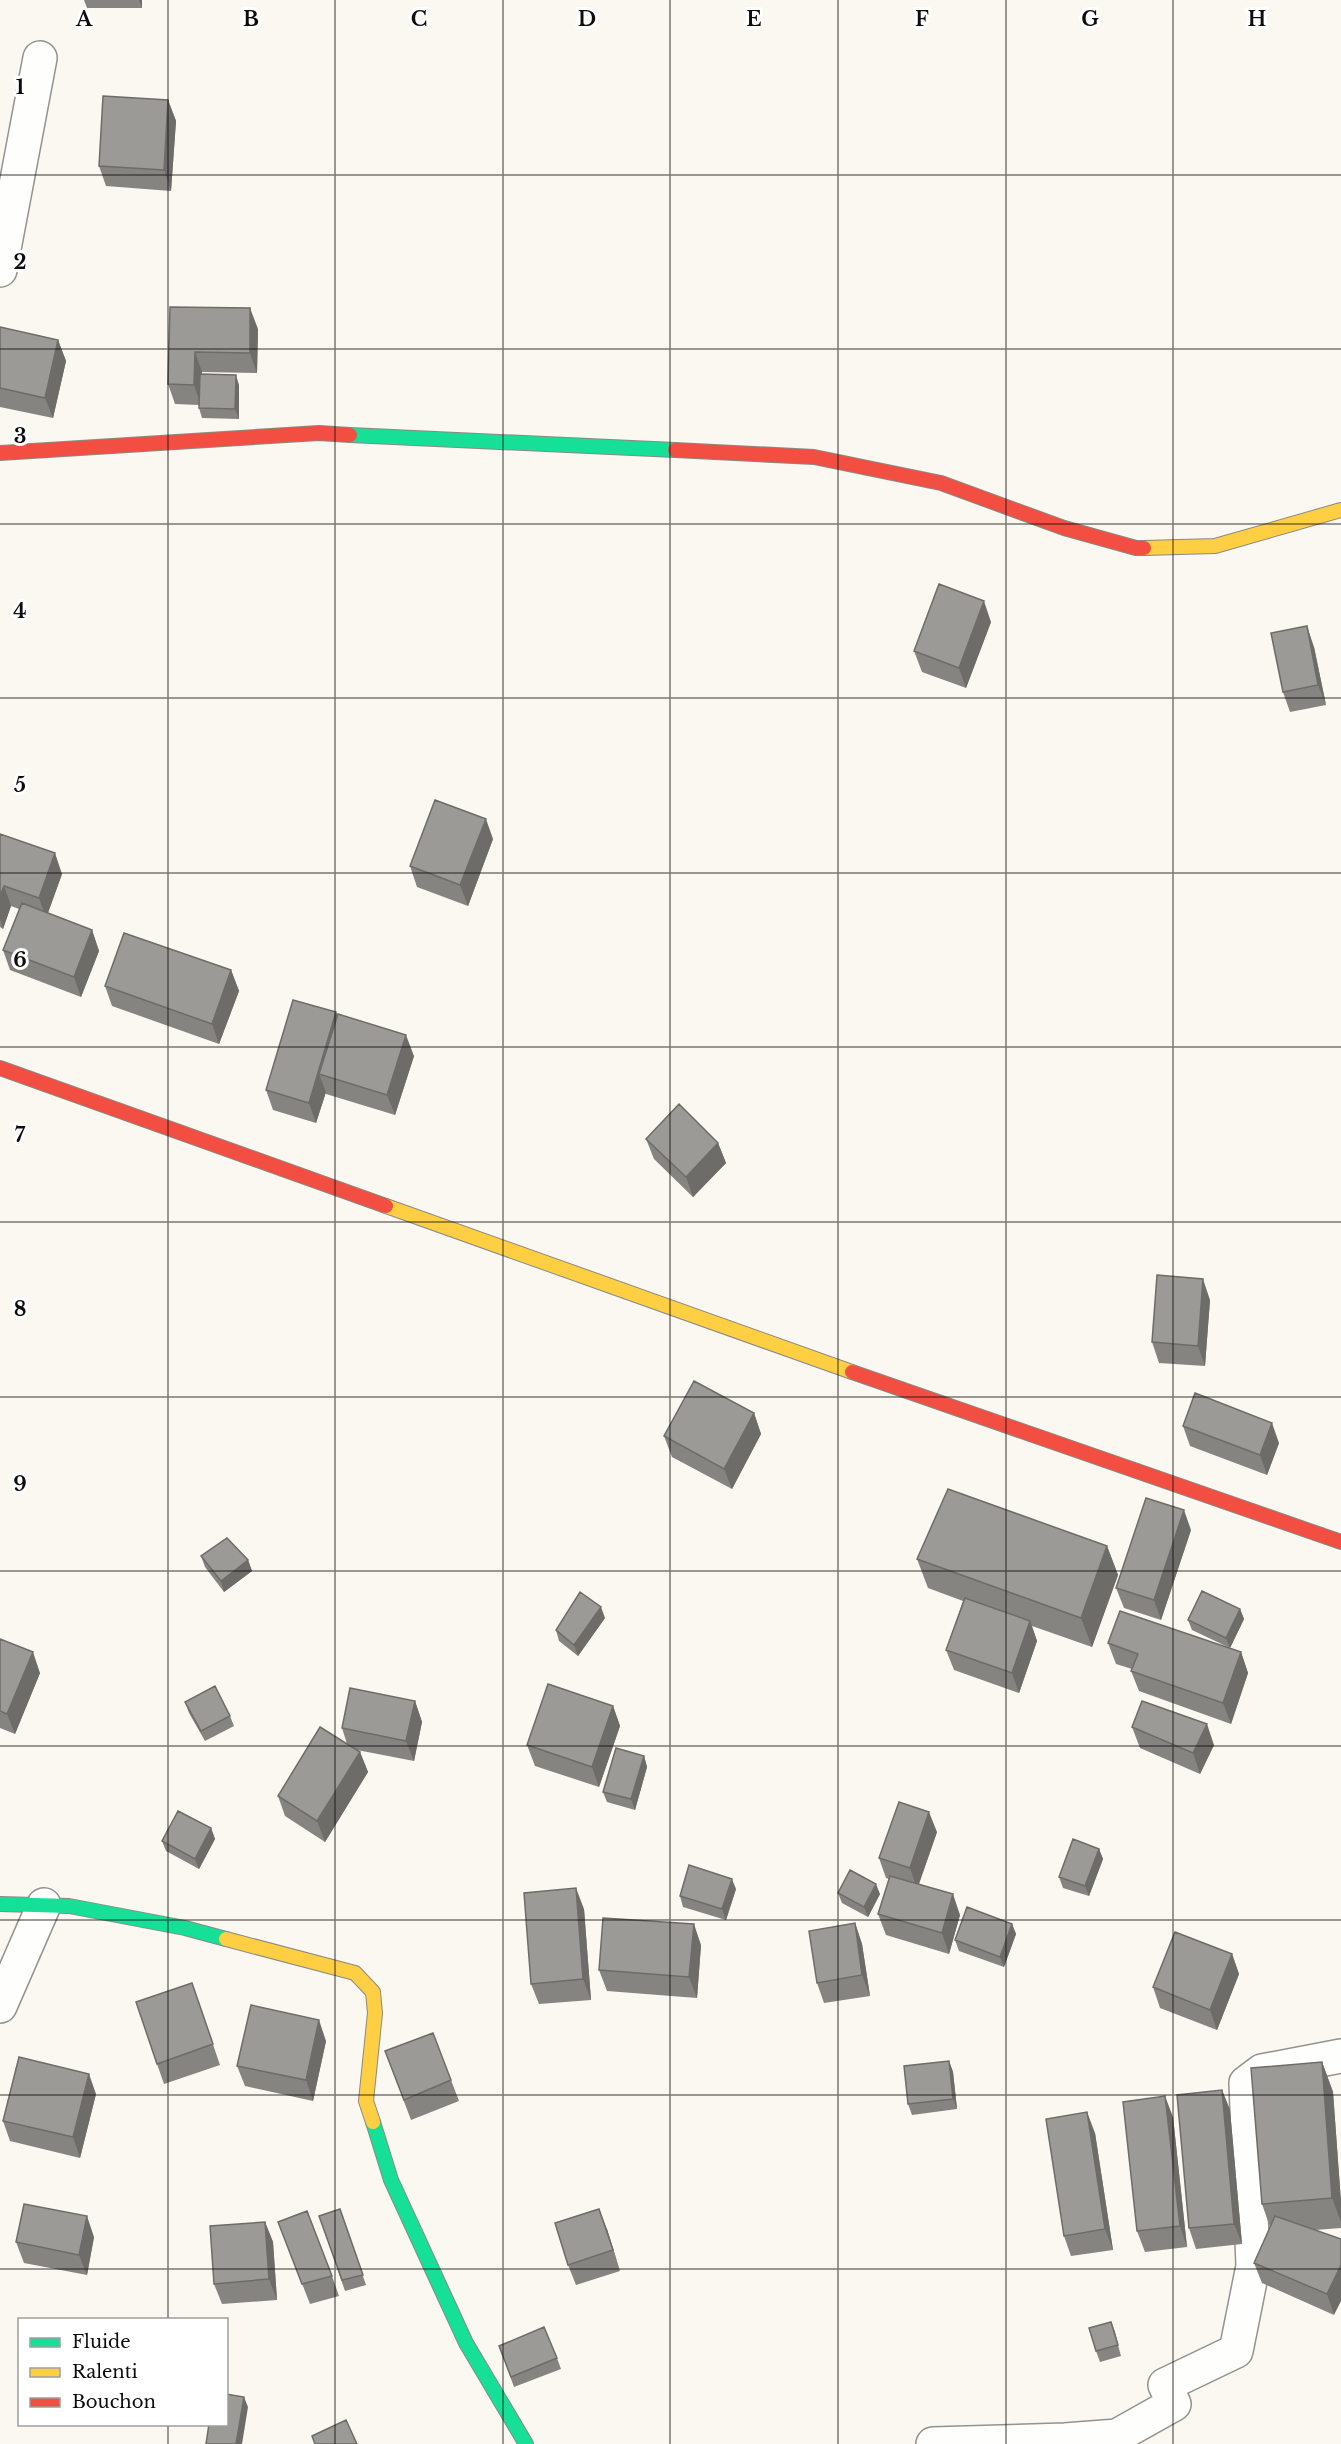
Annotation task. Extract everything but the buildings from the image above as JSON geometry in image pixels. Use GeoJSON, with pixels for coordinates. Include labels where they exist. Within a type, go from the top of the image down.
{"type":"FeatureCollection","features":[{"type":"Feature","properties":{"kind":"street"},"geometry":{"type":"LineString","coordinates":[[0,270],[40,58]]}},
{"type":"Feature","properties":{"kind":"street"},"geometry":{"type":"LineString","coordinates":[[0,453],[319,433],[814,457],[941,483],[1064,528],[1136,548],[1215,546],[1341,510]]}},
{"type":"Feature","properties":{"kind":"street"},"geometry":{"type":"LineString","coordinates":[[0,1068],[872,1379],[1341,1542]]}},
{"type":"Feature","properties":{"kind":"street"},"geometry":{"type":"LineString","coordinates":[[0,1904],[69,1906],[208,1934],[355,1973],[373,1992],[375,2013],[366,2101],[391,2180],[466,2343],[526,2444]]}},
{"type":"Feature","properties":{"kind":"street"},"geometry":{"type":"LineString","coordinates":[[0,2006],[44,1905]]}},
{"type":"Feature","properties":{"kind":"street"},"geometry":{"type":"LineString","coordinates":[[933,2444],[1118,2436],[1174,2404],[1165,2385],[1236,2351],[1253,2266],[1246,2083],[1262,2071],[1341,2056]]}},
{"type":"Feature","properties":{"kind":"traffic: fast"},"geometry":{"type":"LineString","coordinates":[[350,435],[675,450]]}},
{"type":"Feature","properties":{"kind":"traffic: fast"},"geometry":{"type":"LineString","coordinates":[[0,1904],[69,1906],[185,1928],[226,1939]]}},
{"type":"Feature","properties":{"kind":"traffic: fast"},"geometry":{"type":"LineString","coordinates":[[373,2122],[391,2180],[466,2343],[526,2444]]}},
{"type":"Feature","properties":{"kind":"traffic: slow"},"geometry":{"type":"LineString","coordinates":[[1144,548],[1215,546],[1341,510]]}},
{"type":"Feature","properties":{"kind":"traffic: slow"},"geometry":{"type":"LineString","coordinates":[[386,1206],[852,1372]]}},
{"type":"Feature","properties":{"kind":"traffic: slow"},"geometry":{"type":"LineString","coordinates":[[226,1939],[355,1973],[373,1992],[375,2013],[366,2101],[373,2122]]}},
{"type":"Feature","properties":{"kind":"traffic: jam"},"geometry":{"type":"LineString","coordinates":[[0,453],[319,433],[350,435]]}},
{"type":"Feature","properties":{"kind":"traffic: jam"},"geometry":{"type":"LineString","coordinates":[[675,450],[814,457],[941,483],[1064,528],[1136,548],[1144,548]]}},
{"type":"Feature","properties":{"kind":"traffic: jam"},"geometry":{"type":"LineString","coordinates":[[0,1068],[386,1206]]}},
{"type":"Feature","properties":{"kind":"traffic: jam"},"geometry":{"type":"LineString","coordinates":[[852,1372],[1341,1542]]}}]}
